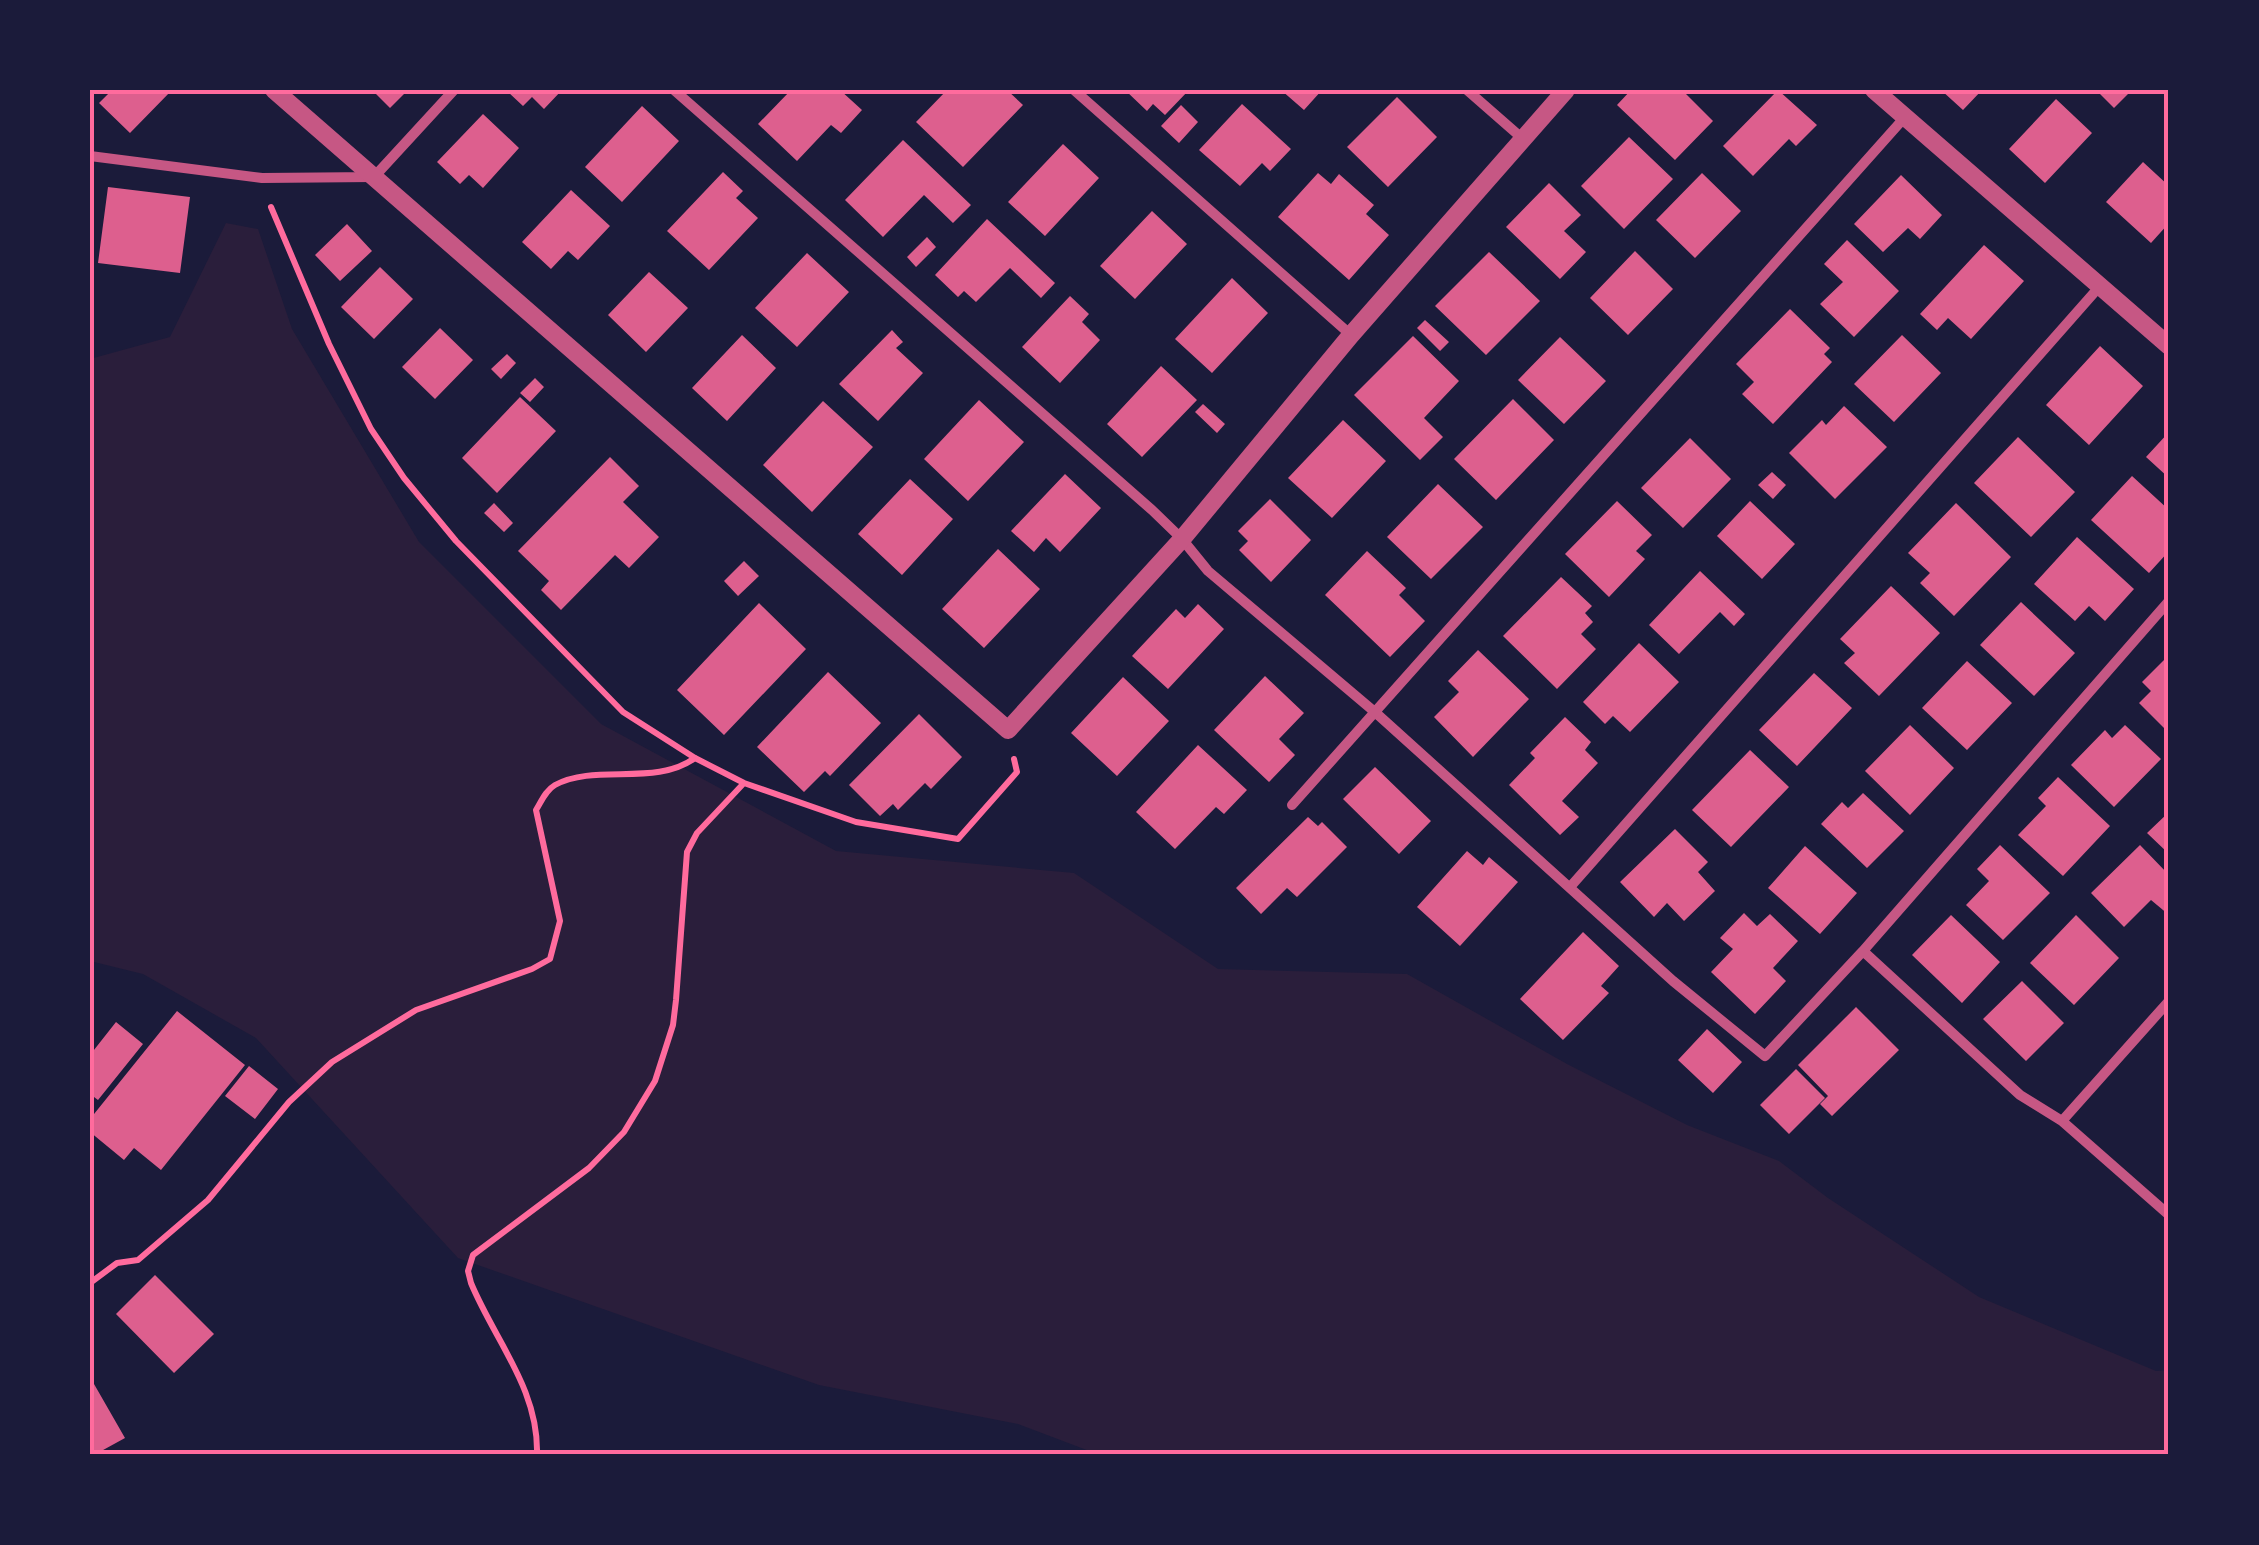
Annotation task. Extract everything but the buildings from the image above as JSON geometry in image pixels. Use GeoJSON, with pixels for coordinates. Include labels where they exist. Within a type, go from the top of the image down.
{"type":"FeatureCollection","features":[{"type":"Feature","properties":{"kind":"street"},"geometry":{"type":"LineString","coordinates":[[274,90],[1008,730],[1182,539],[1351,335],[1566,90]]}},
{"type":"Feature","properties":{"kind":"street"},"geometry":{"type":"LineString","coordinates":[[90,156],[262,178],[374,177],[454,90]]}},
{"type":"Feature","properties":{"kind":"street"},"geometry":{"type":"LineString","coordinates":[[674,90],[1182,539],[1208,571],[1376,712],[1673,980],[1765,1056],[1863,951],[2169,601]]}},
{"type":"Feature","properties":{"kind":"street"},"geometry":{"type":"LineString","coordinates":[[1074,90],[1351,335]]}},
{"type":"Feature","properties":{"kind":"street"},"geometry":{"type":"LineString","coordinates":[[1467,90],[1523,138]]}},
{"type":"Feature","properties":{"kind":"street"},"geometry":{"type":"LineString","coordinates":[[1874,90],[2169,346]]}},
{"type":"Feature","properties":{"kind":"street"},"geometry":{"type":"LineString","coordinates":[[1292,805],[1905,117]]}},
{"type":"Feature","properties":{"kind":"street"},"geometry":{"type":"LineString","coordinates":[[1571,886],[2100,286]]}},
{"type":"Feature","properties":{"kind":"street"},"geometry":{"type":"LineString","coordinates":[[1863,951],[2020,1095],[2062,1121],[2169,1215]]}},
{"type":"Feature","properties":{"kind":"street"},"geometry":{"type":"LineString","coordinates":[[2062,1121],[2169,1001]]}},
{"type":"Feature","properties":{"kind":"path"},"geometry":{"type":"LineString","coordinates":[[262,178],[329,344],[371,430],[456,541],[624,712],[695,758],[744,783],[856,822],[958,838],[1017,772],[1008,730]]}},
{"type":"Feature","properties":{"kind":"path"},"geometry":{"type":"LineString","coordinates":[[90,1283],[117,1262],[138,1260],[208,1200],[311,1078],[332,1062],[416,1010],[550,959],[560,921],[536,810],[555,785],[583,778],[670,770],[695,758]]}},
{"type":"Feature","properties":{"kind":"path"},"geometry":{"type":"LineString","coordinates":[[537,1455],[538,1435],[530,1399],[471,1283],[468,1271],[473,1254],[590,1168],[624,1132],[656,1081],[673,1025],[687,852],[697,833],[744,783]]}},
{"type":"Feature","properties":{"kind":"shaded area"},"geometry":{"type":"Polygon","coordinates":[[[226,223],[258,229],[292,329],[419,542],[601,724],[836,851],[1074,873],[1218,969],[1407,974],[1567,1064],[1687,1125],[1779,1161],[1828,1198],[1979,1297],[2156,1371],[2169,1370],[2169,1455],[1100,1455],[1018,1424],[819,1385],[458,1258],[256,1038],[143,974],[90,961],[90,359],[170,337],[226,223]]]}}]}
